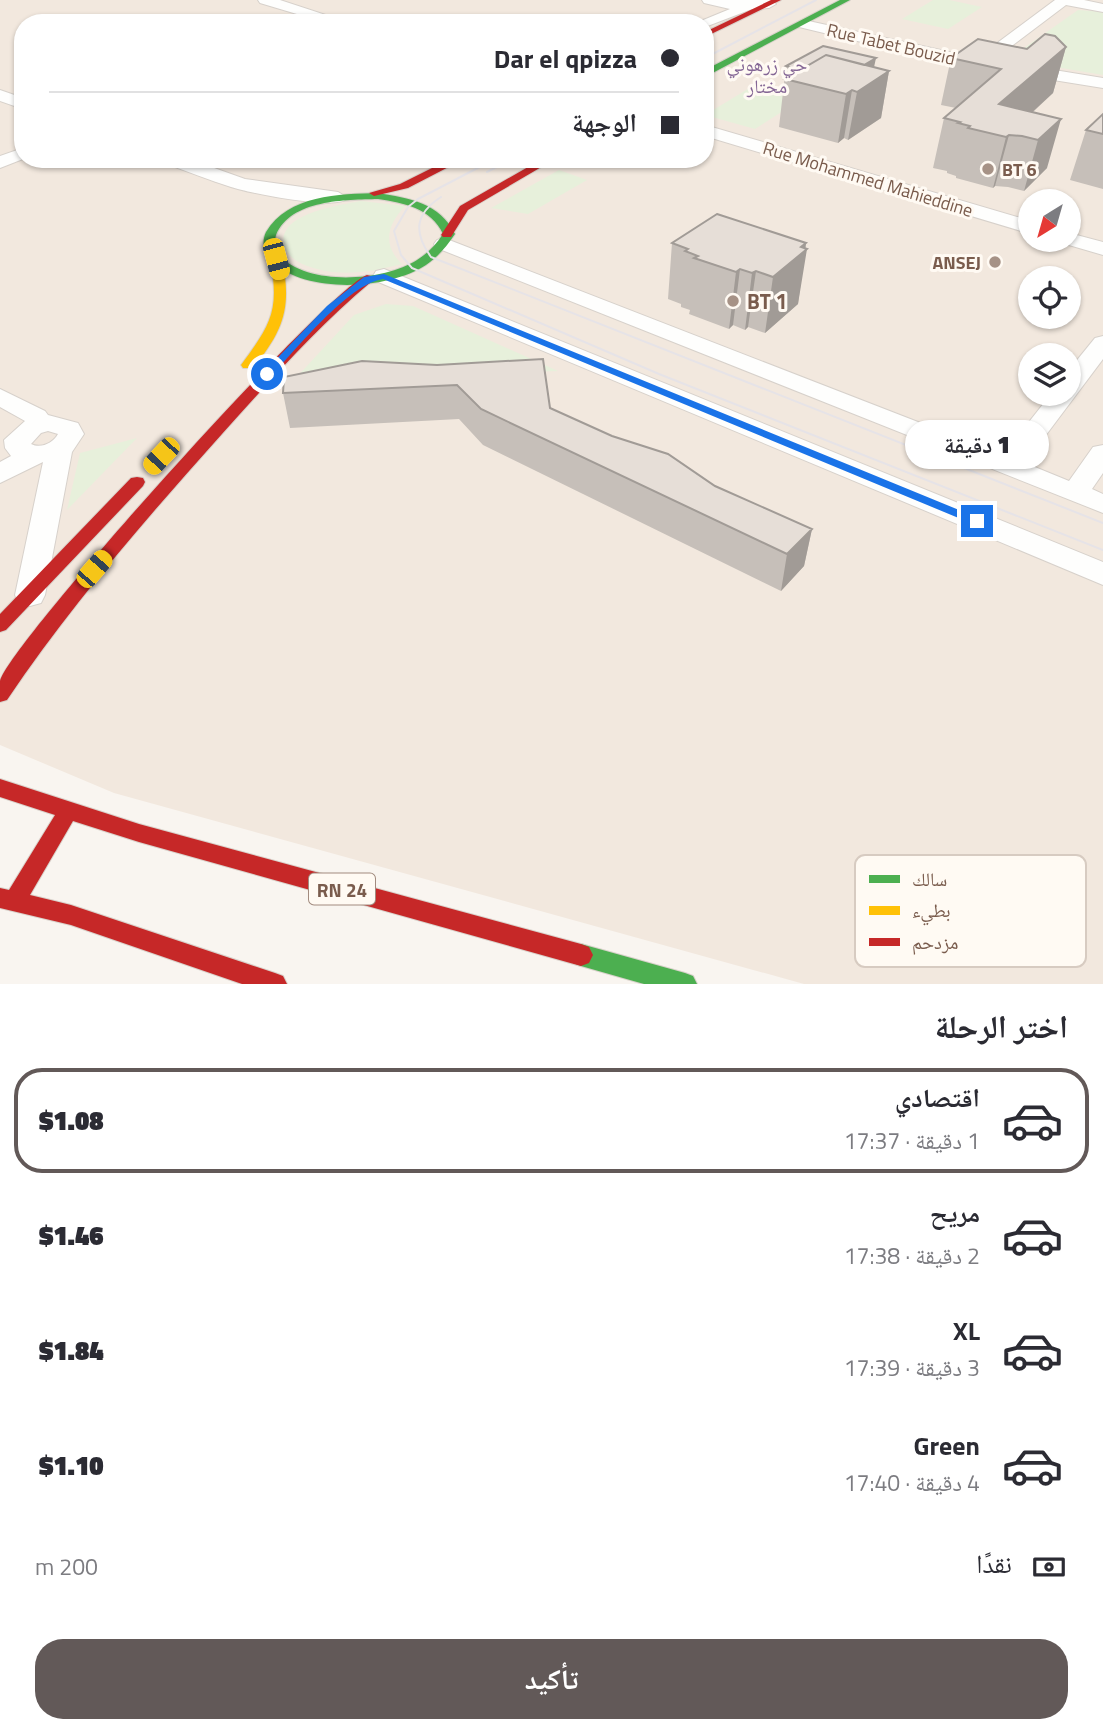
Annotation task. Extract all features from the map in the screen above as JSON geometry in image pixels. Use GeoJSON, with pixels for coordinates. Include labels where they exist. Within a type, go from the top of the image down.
{"type":"FeatureCollection","features":[{"type":"Feature","properties":{"kind":"main road"},"geometry":{"type":"LineString","coordinates":[[714,69],[846,0]]}},
{"type":"Feature","properties":{"kind":"main road"},"geometry":{"type":"LineString","coordinates":[[714,31],[773,2]]}},
{"type":"Feature","properties":{"kind":"main road"},"geometry":{"type":"LineString","coordinates":[[238,376],[261,351],[276,328],[281,314],[283,284],[276,259],[269,248],[270,237],[277,225],[292,214],[348,197],[404,186],[441,168]]}},
{"type":"Feature","properties":{"kind":"main road"},"geometry":{"type":"LineString","coordinates":[[0,695],[37,639],[147,507],[330,308],[375,278],[421,263],[446,240],[464,208],[534,168]]}},
{"type":"Feature","properties":{"kind":"main road"},"geometry":{"type":"LineString","coordinates":[[348,197],[399,198],[425,206],[440,217],[446,226],[446,240]]}},
{"type":"Feature","properties":{"kind":"main road"},"geometry":{"type":"LineString","coordinates":[[276,259],[290,268],[312,276],[338,279],[375,278]]}},
{"type":"Feature","properties":{"kind":"main road"},"geometry":{"type":"LineString","coordinates":[[0,625],[149,469]]}},
{"type":"Feature","properties":{"kind":"main road","name":"RN 24"},"geometry":{"type":"LineString","coordinates":[[0,788],[68,811],[685,984]]}},
{"type":"Feature","properties":{"kind":"main road"},"geometry":{"type":"LineString","coordinates":[[68,811],[7,899],[71,915],[275,984]]}},
{"type":"Feature","properties":{"kind":"street"},"geometry":{"type":"LineString","coordinates":[[265,0],[312,14]]}},
{"type":"Feature","properties":{"kind":"street"},"geometry":{"type":"LineString","coordinates":[[709,0],[751,6]]}},
{"type":"Feature","properties":{"kind":"street"},"geometry":{"type":"LineString","coordinates":[[980,63],[1064,0],[1103,8]]}},
{"type":"Feature","properties":{"kind":"street"},"geometry":{"type":"LineString","coordinates":[[714,19],[751,6],[773,2]]}},
{"type":"Feature","properties":{"kind":"street","name":"Rue Tabet Bouzid"},"geometry":{"type":"LineString","coordinates":[[804,24],[980,63],[1103,83]]}},
{"type":"Feature","properties":{"kind":"street","name":"Rue Mohammed Mahieddine"},"geometry":{"type":"LineString","coordinates":[[714,133],[1018,224]]}},
{"type":"Feature","properties":{"kind":"street"},"geometry":{"type":"LineString","coordinates":[[196,168],[240,184],[280,192],[348,197]]}},
{"type":"Feature","properties":{"kind":"street"},"geometry":{"type":"LineString","coordinates":[[240,184],[265,203],[270,218],[270,237]]}},
{"type":"Feature","properties":{"kind":"street"},"geometry":{"type":"LineString","coordinates":[[446,240],[1103,503]]}},
{"type":"Feature","properties":{"kind":"street"},"geometry":{"type":"LineString","coordinates":[[1082,243],[1103,249]]}},
{"type":"Feature","properties":{"kind":"street"},"geometry":{"type":"LineString","coordinates":[[375,278],[1103,573]]}},
{"type":"Feature","properties":{"kind":"street"},"geometry":{"type":"LineString","coordinates":[[1081,371],[1103,343]]}},
{"type":"Feature","properties":{"kind":"street"},"geometry":{"type":"LineString","coordinates":[[0,397],[36,416],[40,425],[57,423],[69,429],[70,439],[27,446],[0,474]]}},
{"type":"Feature","properties":{"kind":"street"},"geometry":{"type":"LineString","coordinates":[[1009,466],[1055,406]]}},
{"type":"Feature","properties":{"kind":"street"},"geometry":{"type":"LineString","coordinates":[[27,446],[30,595]]}},
{"type":"Feature","properties":{"kind":"street"},"geometry":{"type":"LineString","coordinates":[[1075,493],[1103,453]]}},
{"type":"Feature","properties":{"kind":"shaded area"},"geometry":{"type":"Polygon","coordinates":[[[0,0],[1103,0],[1103,984],[804,984],[114,793],[0,745],[0,0]]]}},
{"type":"Feature","properties":{"kind":"green space"},"geometry":{"type":"Polygon","coordinates":[[[933,0],[949,0],[982,7],[948,29],[902,19],[933,0]]]}},
{"type":"Feature","properties":{"kind":"green space"},"geometry":{"type":"Polygon","coordinates":[[[1078,10],[1103,12],[1103,75],[1026,62],[1017,53],[1078,10]]]}},
{"type":"Feature","properties":{"kind":"green space"},"geometry":{"type":"Polygon","coordinates":[[[756,84],[805,97],[755,129],[714,118],[714,110],[756,84]]]}},
{"type":"Feature","properties":{"kind":"green space"},"geometry":{"type":"Polygon","coordinates":[[[559,170],[587,180],[528,214],[491,208],[559,170]]]}},
{"type":"Feature","properties":{"kind":"green space"},"geometry":{"type":"Polygon","coordinates":[[[361,201],[405,206],[394,220],[389,235],[392,250],[402,264],[370,271],[339,273],[307,266],[286,250],[284,234],[290,225],[300,218],[326,208],[361,201]]]}},
{"type":"Feature","properties":{"kind":"green space"},"geometry":{"type":"Polygon","coordinates":[[[386,304],[413,306],[558,371],[294,380],[354,315],[386,304]]]}},
{"type":"Feature","properties":{"kind":"green space"},"geometry":{"type":"Polygon","coordinates":[[[137,438],[67,510],[80,453],[137,438]]]}},
{"type":"Feature","properties":{"kind":"building"},"geometry":{"type":"Polygon","coordinates":[[[1045,34],[1055,36],[1066,47],[999,104],[1061,119],[1038,140],[1022,136],[1006,137],[968,128],[970,126],[944,118],[1001,69],[951,58],[978,39],[1027,49],[1045,34]]]}},
{"type":"Feature","properties":{"kind":"building"},"geometry":{"type":"Polygon","coordinates":[[[823,46],[876,58],[864,65],[826,55],[800,70],[786,66],[823,46]]]}},
{"type":"Feature","properties":{"kind":"building"},"geometry":{"type":"Polygon","coordinates":[[[826,55],[889,71],[857,92],[852,90],[846,94],[785,79],[826,55]]]}},
{"type":"Feature","properties":{"kind":"building"},"geometry":{"type":"Polygon","coordinates":[[[1103,114],[1103,134],[1086,130],[1103,114]]]}},
{"type":"Feature","properties":{"kind":"building"},"geometry":{"type":"Polygon","coordinates":[[[717,214],[806,243],[801,247],[807,249],[773,277],[756,271],[752,273],[740,269],[736,272],[694,258],[698,256],[672,243],[717,214]]]}},
{"type":"Feature","properties":{"kind":"building"},"geometry":{"type":"Polygon","coordinates":[[[543,359],[550,408],[612,436],[668,454],[715,486],[812,529],[787,554],[481,409],[457,385],[283,393],[284,377],[362,361],[437,365],[543,359]]]}},
{"type":"Feature","properties":{"kind":"tram line"},"geometry":{"type":"LineString","coordinates":[[714,53],[816,0]]}},
{"type":"Feature","properties":{"kind":"tram line"},"geometry":{"type":"LineString","coordinates":[[478,168],[408,207],[394,231],[401,255],[412,268],[659,374],[1103,550]]}},
{"type":"Feature","properties":{"kind":"tram line"},"geometry":{"type":"LineString","coordinates":[[487,172],[495,168]]}},
{"type":"Feature","properties":{"kind":"tram line"},"geometry":{"type":"LineString","coordinates":[[441,197],[426,210],[420,224],[421,239],[431,257],[1103,523]]}},
{"type":"Feature","properties":{"kind":"traffic: fast"},"geometry":{"type":"LineString","coordinates":[[714,69],[846,0]]}},
{"type":"Feature","properties":{"kind":"traffic: fast"},"geometry":{"type":"LineString","coordinates":[[378,196],[420,206],[438,217],[449,234],[437,251],[419,264],[395,274],[369,280],[342,281],[316,278],[293,271],[272,253],[269,244],[271,234],[279,222],[290,213],[318,202],[378,196]]}},
{"type":"Feature","properties":{"kind":"traffic: fast"},"geometry":{"type":"LineString","coordinates":[[581,955],[685,984]]}},
{"type":"Feature","properties":{"kind":"traffic: slow"},"geometry":{"type":"LineString","coordinates":[[248,365],[267,340],[278,316],[281,290],[276,259]]}},
{"type":"Feature","properties":{"kind":"traffic: jam"},"geometry":{"type":"LineString","coordinates":[[714,31],[777,0]]}},
{"type":"Feature","properties":{"kind":"traffic: jam"},"geometry":{"type":"LineString","coordinates":[[374,193],[404,186],[441,168]]}},
{"type":"Feature","properties":{"kind":"traffic: jam"},"geometry":{"type":"LineString","coordinates":[[447,235],[464,208],[534,168]]}},
{"type":"Feature","properties":{"kind":"traffic: jam"},"geometry":{"type":"LineString","coordinates":[[0,695],[76,591],[131,526],[289,352],[367,279]]}},
{"type":"Feature","properties":{"kind":"traffic: jam"},"geometry":{"type":"LineString","coordinates":[[0,625],[137,482]]}},
{"type":"Feature","properties":{"kind":"traffic: jam"},"geometry":{"type":"LineString","coordinates":[[0,788],[139,833],[581,955]]}},
{"type":"Feature","properties":{"kind":"traffic: jam"},"geometry":{"type":"LineString","coordinates":[[15,900],[68,811]]}},
{"type":"Feature","properties":{"kind":"traffic: jam"},"geometry":{"type":"LineString","coordinates":[[0,898],[71,915],[275,984]]}},
{"type":"Feature","properties":{"kind":"place","name":"BT 6"},"geometry":{"type":"Point","coordinates":[988,169]}},
{"type":"Feature","properties":{"kind":"place","name":"ANSEJ"},"geometry":{"type":"Point","coordinates":[995,262]}},
{"type":"Feature","properties":{"kind":"place","name":"BT 1"},"geometry":{"type":"Point","coordinates":[733,301]}},
{"type":"Feature","properties":{"kind":"district","name":"حي زرهوني مختار"},"geometry":{"type":"Point","coordinates":[767,74]}},
{"type":"Feature","properties":{"kind":"route"},"geometry":{"type":"LineString","coordinates":[[267,374],[330,308],[367,279],[384,276],[977,521]]}}]}
